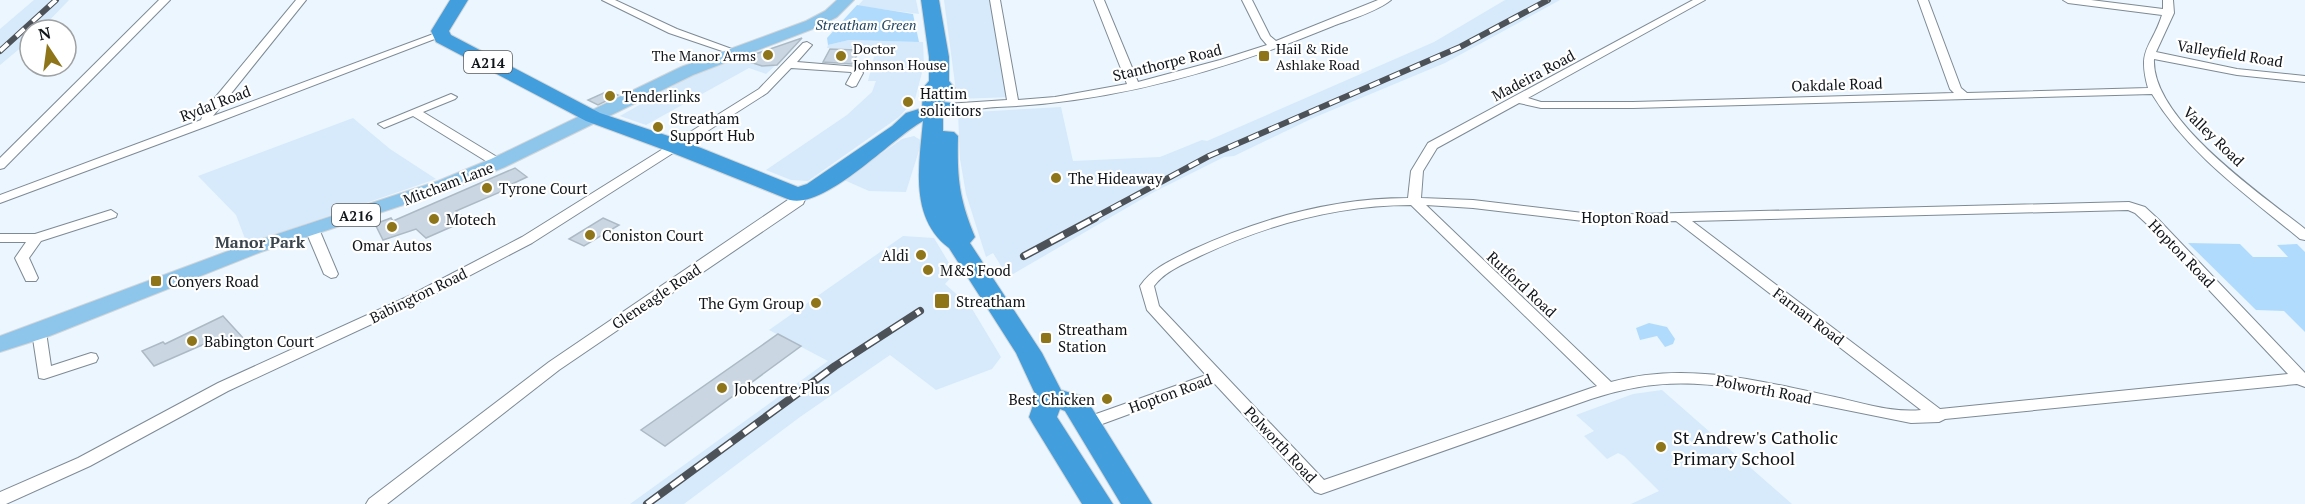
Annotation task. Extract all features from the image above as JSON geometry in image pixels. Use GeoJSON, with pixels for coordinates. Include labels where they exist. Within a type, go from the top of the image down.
{"type":"FeatureCollection","features":[{"type":"Feature","properties":{"kind":"highway"},"geometry":{"type":"LineString","coordinates":[[440,34],[459,0]]}},
{"type":"Feature","properties":{"kind":"highway"},"geometry":{"type":"LineString","coordinates":[[930,0],[939,57],[939,83],[933,88],[939,109],[951,206],[963,237],[958,243]]}},
{"type":"Feature","properties":{"kind":"highway","name":"A214"},"geometry":{"type":"LineString","coordinates":[[440,34],[593,117],[801,195]]}},
{"type":"Feature","properties":{"kind":"highway"},"geometry":{"type":"LineString","coordinates":[[939,109],[932,134],[928,171],[935,208],[950,239],[958,243],[1029,353],[1050,396],[1075,405],[1137,504]]}},
{"type":"Feature","properties":{"kind":"highway","name":"Gleneagle Road"},"geometry":{"type":"LineString","coordinates":[[801,195],[815,189],[899,130],[913,117],[939,109]]}},
{"type":"Feature","properties":{"kind":"highway"},"geometry":{"type":"LineString","coordinates":[[899,130],[924,129],[932,134]]}},
{"type":"Feature","properties":{"kind":"highway"},"geometry":{"type":"LineString","coordinates":[[1050,396],[1042,413],[1049,428],[1098,504]]}},
{"type":"Feature","properties":{"kind":"main road","name":"Mitcham Lane"},"geometry":{"type":"LineString","coordinates":[[0,344],[39,332],[254,248],[401,201],[498,163],[687,70],[812,24],[831,14],[846,0]]}},
{"type":"Feature","properties":{"kind":"street"},"geometry":{"type":"LineString","coordinates":[[0,165],[165,0]]}},
{"type":"Feature","properties":{"kind":"street"},"geometry":{"type":"LineString","coordinates":[[206,123],[208,113],[301,0]]}},
{"type":"Feature","properties":{"kind":"street"},"geometry":{"type":"LineString","coordinates":[[607,0],[673,31],[735,52]]}},
{"type":"Feature","properties":{"kind":"street"},"geometry":{"type":"LineString","coordinates":[[995,0],[1013,103]]}},
{"type":"Feature","properties":{"kind":"street"},"geometry":{"type":"LineString","coordinates":[[1099,0],[1134,87]]}},
{"type":"Feature","properties":{"kind":"street"},"geometry":{"type":"LineString","coordinates":[[1247,0],[1266,38],[1274,45]]}},
{"type":"Feature","properties":{"kind":"street","name":"Stanthorpe Road"},"geometry":{"type":"LineString","coordinates":[[939,109],[1059,100],[1134,87],[1234,60],[1386,0]]}},
{"type":"Feature","properties":{"kind":"street","name":"Madeira Road"},"geometry":{"type":"LineString","coordinates":[[1414,201],[1417,171],[1432,146],[1521,100],[1700,0]]}},
{"type":"Feature","properties":{"kind":"street"},"geometry":{"type":"LineString","coordinates":[[1923,0],[1956,89],[1963,95]]}},
{"type":"Feature","properties":{"kind":"street"},"geometry":{"type":"LineString","coordinates":[[2068,0],[2169,6]]}},
{"type":"Feature","properties":{"kind":"street","name":"Valley Road"},"geometry":{"type":"LineString","coordinates":[[2169,6],[2150,54],[2148,72],[2168,112],[2195,143],[2305,236]]}},
{"type":"Feature","properties":{"kind":"street","name":"Rydal Road"},"geometry":{"type":"LineString","coordinates":[[0,200],[440,34]]}},
{"type":"Feature","properties":{"kind":"street","name":"Babington Road"},"geometry":{"type":"LineString","coordinates":[[0,499],[84,462],[224,387],[414,299],[526,240],[678,147],[763,91],[807,45]]}},
{"type":"Feature","properties":{"kind":"street","name":"Valleyfield Road"},"geometry":{"type":"LineString","coordinates":[[2150,54],[2237,72],[2305,78]]}},
{"type":"Feature","properties":{"kind":"street"},"geometry":{"type":"LineString","coordinates":[[788,65],[854,69],[858,73],[852,84]]}},
{"type":"Feature","properties":{"kind":"street","name":"Oakdale Road"},"geometry":{"type":"LineString","coordinates":[[1521,100],[1541,105],[1612,105],[2156,91]]}},
{"type":"Feature","properties":{"kind":"street"},"geometry":{"type":"LineString","coordinates":[[384,124],[451,97]]}},
{"type":"Feature","properties":{"kind":"street"},"geometry":{"type":"LineString","coordinates":[[414,112],[498,163]]}},
{"type":"Feature","properties":{"kind":"street","name":"Gleneagle Road"},"geometry":{"type":"LineString","coordinates":[[375,504],[519,391],[798,201],[801,195]]}},
{"type":"Feature","properties":{"kind":"street","name":"Hopton Road"},"geometry":{"type":"LineString","coordinates":[[1088,423],[1218,376],[1152,307],[1146,291],[1151,279],[1162,270],[1270,222],[1369,204],[1414,201],[1472,204],[1566,218],[2135,207],[2153,222],[2303,380]]}},
{"type":"Feature","properties":{"kind":"street","name":"Rutford Road"},"geometry":{"type":"LineString","coordinates":[[1414,201],[1609,389]]}},
{"type":"Feature","properties":{"kind":"street"},"geometry":{"type":"LineString","coordinates":[[0,238],[36,238],[111,214]]}},
{"type":"Feature","properties":{"kind":"street","name":"Farnan Road"},"geometry":{"type":"LineString","coordinates":[[1678,217],[1939,416]]}},
{"type":"Feature","properties":{"kind":"street"},"geometry":{"type":"LineString","coordinates":[[312,229],[331,274]]}},
{"type":"Feature","properties":{"kind":"street"},"geometry":{"type":"LineString","coordinates":[[31,278],[22,258],[36,238]]}},
{"type":"Feature","properties":{"kind":"street"},"geometry":{"type":"LineString","coordinates":[[39,332],[44,374],[91,358]]}},
{"type":"Feature","properties":{"kind":"street","name":"Polworth Road"},"geometry":{"type":"LineString","coordinates":[[1218,376],[1322,488],[1609,389],[1642,380],[1675,377],[1724,379],[1877,413],[1911,417],[1939,416],[2154,391],[2303,380]]}},
{"type":"Feature","properties":{"kind":"shaded area"},"geometry":{"type":"Polygon","coordinates":[[[34,0],[69,0],[52,18],[18,18],[18,50],[0,65],[0,29],[34,0]]]}},
{"type":"Feature","properties":{"kind":"shaded area"},"geometry":{"type":"Polygon","coordinates":[[[863,0],[916,0],[919,14],[858,6],[863,0]]]}},
{"type":"Feature","properties":{"kind":"shaded area"},"geometry":{"type":"Polygon","coordinates":[[[944,0],[995,0],[1012,97],[957,99],[944,0]]]}},
{"type":"Feature","properties":{"kind":"shaded area"},"geometry":{"type":"Polygon","coordinates":[[[1505,0],[1560,0],[1445,63],[1313,118],[1234,156],[1224,157],[1154,192],[1008,277],[993,253],[986,257],[966,194],[960,159],[958,113],[1061,107],[1073,161],[1160,157],[1202,140],[1207,141],[1434,42],[1505,0]]]}},
{"type":"Feature","properties":{"kind":"shaded area"},"geometry":{"type":"Polygon","coordinates":[[[849,40],[923,42],[924,65],[915,99],[899,117],[808,181],[791,180],[766,170],[847,115],[872,92],[876,81],[868,81],[876,49],[827,48],[828,45],[849,40]]]}},
{"type":"Feature","properties":{"kind":"shaded area"},"geometry":{"type":"Polygon","coordinates":[[[789,43],[788,54],[766,74],[749,68],[646,125],[620,116],[683,80],[733,58],[789,43]]]}},
{"type":"Feature","properties":{"kind":"shaded area"},"geometry":{"type":"Polygon","coordinates":[[[353,118],[390,149],[436,179],[247,244],[236,215],[198,176],[353,118]]]}},
{"type":"Feature","properties":{"kind":"shaded area"},"geometry":{"type":"Polygon","coordinates":[[[914,136],[922,141],[906,192],[869,191],[844,180],[902,139],[914,136]]]}},
{"type":"Feature","properties":{"kind":"shaded area"},"geometry":{"type":"Polygon","coordinates":[[[903,236],[934,238],[955,273],[945,284],[971,307],[1001,357],[992,369],[936,390],[890,355],[800,417],[684,504],[630,504],[828,361],[769,330],[903,236]]]}},
{"type":"Feature","properties":{"kind":"shaded area","name":"St Andrew's Catholic Primary School"},"geometry":{"type":"Polygon","coordinates":[[[1662,390],[1792,504],[1631,504],[1659,491],[1624,456],[1618,453],[1607,459],[1584,436],[1594,431],[1576,415],[1633,394],[1662,390]]]}},
{"type":"Feature","properties":{"kind":"green space","name":"Streatham Green"},"geometry":{"type":"Polygon","coordinates":[[[857,5],[913,14],[919,42],[849,40],[828,45],[827,38],[857,5]]]}},
{"type":"Feature","properties":{"kind":"green space"},"geometry":{"type":"Polygon","coordinates":[[[2188,243],[2240,244],[2253,257],[2288,257],[2277,245],[2297,244],[2305,252],[2305,332],[2284,311],[2256,310],[2188,243]]]}},
{"type":"Feature","properties":{"kind":"green space"},"geometry":{"type":"Polygon","coordinates":[[[1649,323],[1667,327],[1675,339],[1673,344],[1665,347],[1657,336],[1640,340],[1636,328],[1649,323]]]}},
{"type":"Feature","properties":{"kind":"building","name":"The Manor Arms"},"geometry":{"type":"Polygon","coordinates":[[[802,38],[777,65],[762,66],[741,59],[802,38]]]}},
{"type":"Feature","properties":{"kind":"building","name":"Doctor Johnson House"},"geometry":{"type":"Polygon","coordinates":[[[830,49],[860,50],[852,64],[823,62],[830,49]]]}},
{"type":"Feature","properties":{"kind":"building"},"geometry":{"type":"Polygon","coordinates":[[[608,91],[618,95],[598,105],[588,100],[608,91]]]}},
{"type":"Feature","properties":{"kind":"building"},"geometry":{"type":"Polygon","coordinates":[[[515,168],[527,177],[512,184],[514,186],[456,211],[467,220],[426,238],[416,229],[383,240],[375,224],[391,218],[393,221],[515,168]]]}},
{"type":"Feature","properties":{"kind":"building","name":"Coniston Court"},"geometry":{"type":"Polygon","coordinates":[[[603,218],[619,225],[584,246],[569,239],[603,218]]]}},
{"type":"Feature","properties":{"kind":"building","name":"Babington Court"},"geometry":{"type":"Polygon","coordinates":[[[223,316],[244,339],[224,348],[216,339],[154,366],[142,351],[163,342],[165,344],[223,316]]]}},
{"type":"Feature","properties":{"kind":"building","name":"Jobcentre Plus"},"geometry":{"type":"Polygon","coordinates":[[[778,334],[801,346],[665,446],[641,430],[778,334]]]}},
{"type":"Feature","properties":{"kind":"railway"},"geometry":{"type":"LineString","coordinates":[[0,51],[56,0]]}},
{"type":"Feature","properties":{"kind":"railway"},"geometry":{"type":"LineString","coordinates":[[1092,219],[1209,156],[1460,47],[1548,0]]}},
{"type":"Feature","properties":{"kind":"railway"},"geometry":{"type":"LineString","coordinates":[[1024,256],[1095,218]]}},
{"type":"Feature","properties":{"kind":"railway"},"geometry":{"type":"LineString","coordinates":[[647,504],[835,366],[920,311]]}},
{"type":"Feature","properties":{"kind":"place","name":"The Manor Arms"},"geometry":{"type":"Point","coordinates":[768,55]}},
{"type":"Feature","properties":{"kind":"place","name":"Doctor Johnson House"},"geometry":{"type":"Point","coordinates":[841,56]}},
{"type":"Feature","properties":{"kind":"place","name":"Hail & Ride Ashlake Road"},"geometry":{"type":"Point","coordinates":[1264,56]}},
{"type":"Feature","properties":{"kind":"place","name":"Tenderlinks"},"geometry":{"type":"Point","coordinates":[610,96]}},
{"type":"Feature","properties":{"kind":"place","name":"Hattim solicitors"},"geometry":{"type":"Point","coordinates":[908,102]}},
{"type":"Feature","properties":{"kind":"place","name":"Streatham Support Hub"},"geometry":{"type":"Point","coordinates":[658,127]}},
{"type":"Feature","properties":{"kind":"place","name":"The Hideaway"},"geometry":{"type":"Point","coordinates":[1056,178]}},
{"type":"Feature","properties":{"kind":"place","name":"Tyrone Court"},"geometry":{"type":"Point","coordinates":[487,188]}},
{"type":"Feature","properties":{"kind":"place","name":"Motech"},"geometry":{"type":"Point","coordinates":[434,219]}},
{"type":"Feature","properties":{"kind":"place","name":"Omar Autos"},"geometry":{"type":"Point","coordinates":[392,227]}},
{"type":"Feature","properties":{"kind":"place","name":"Coniston Court"},"geometry":{"type":"Point","coordinates":[590,235]}},
{"type":"Feature","properties":{"kind":"place","name":"Aldi"},"geometry":{"type":"Point","coordinates":[921,255]}},
{"type":"Feature","properties":{"kind":"place","name":"M&S Food"},"geometry":{"type":"Point","coordinates":[928,270]}},
{"type":"Feature","properties":{"kind":"place","name":"Conyers Road"},"geometry":{"type":"Point","coordinates":[156,281]}},
{"type":"Feature","properties":{"kind":"place","name":"Streatham"},"geometry":{"type":"Point","coordinates":[942,301]}},
{"type":"Feature","properties":{"kind":"place","name":"The Gym Group"},"geometry":{"type":"Point","coordinates":[816,303]}},
{"type":"Feature","properties":{"kind":"place","name":"Streatham Station"},"geometry":{"type":"Point","coordinates":[1046,338]}},
{"type":"Feature","properties":{"kind":"place","name":"Babington Court"},"geometry":{"type":"Point","coordinates":[192,341]}},
{"type":"Feature","properties":{"kind":"place","name":"Jobcentre Plus"},"geometry":{"type":"Point","coordinates":[722,388]}},
{"type":"Feature","properties":{"kind":"place","name":"Best Chicken"},"geometry":{"type":"Point","coordinates":[1107,399]}},
{"type":"Feature","properties":{"kind":"place","name":"St Andrew's Catholic Primary School"},"geometry":{"type":"Point","coordinates":[1661,447]}},
{"type":"Feature","properties":{"kind":"district","name":"Manor Park"},"geometry":{"type":"Point","coordinates":[260,242]}}]}
